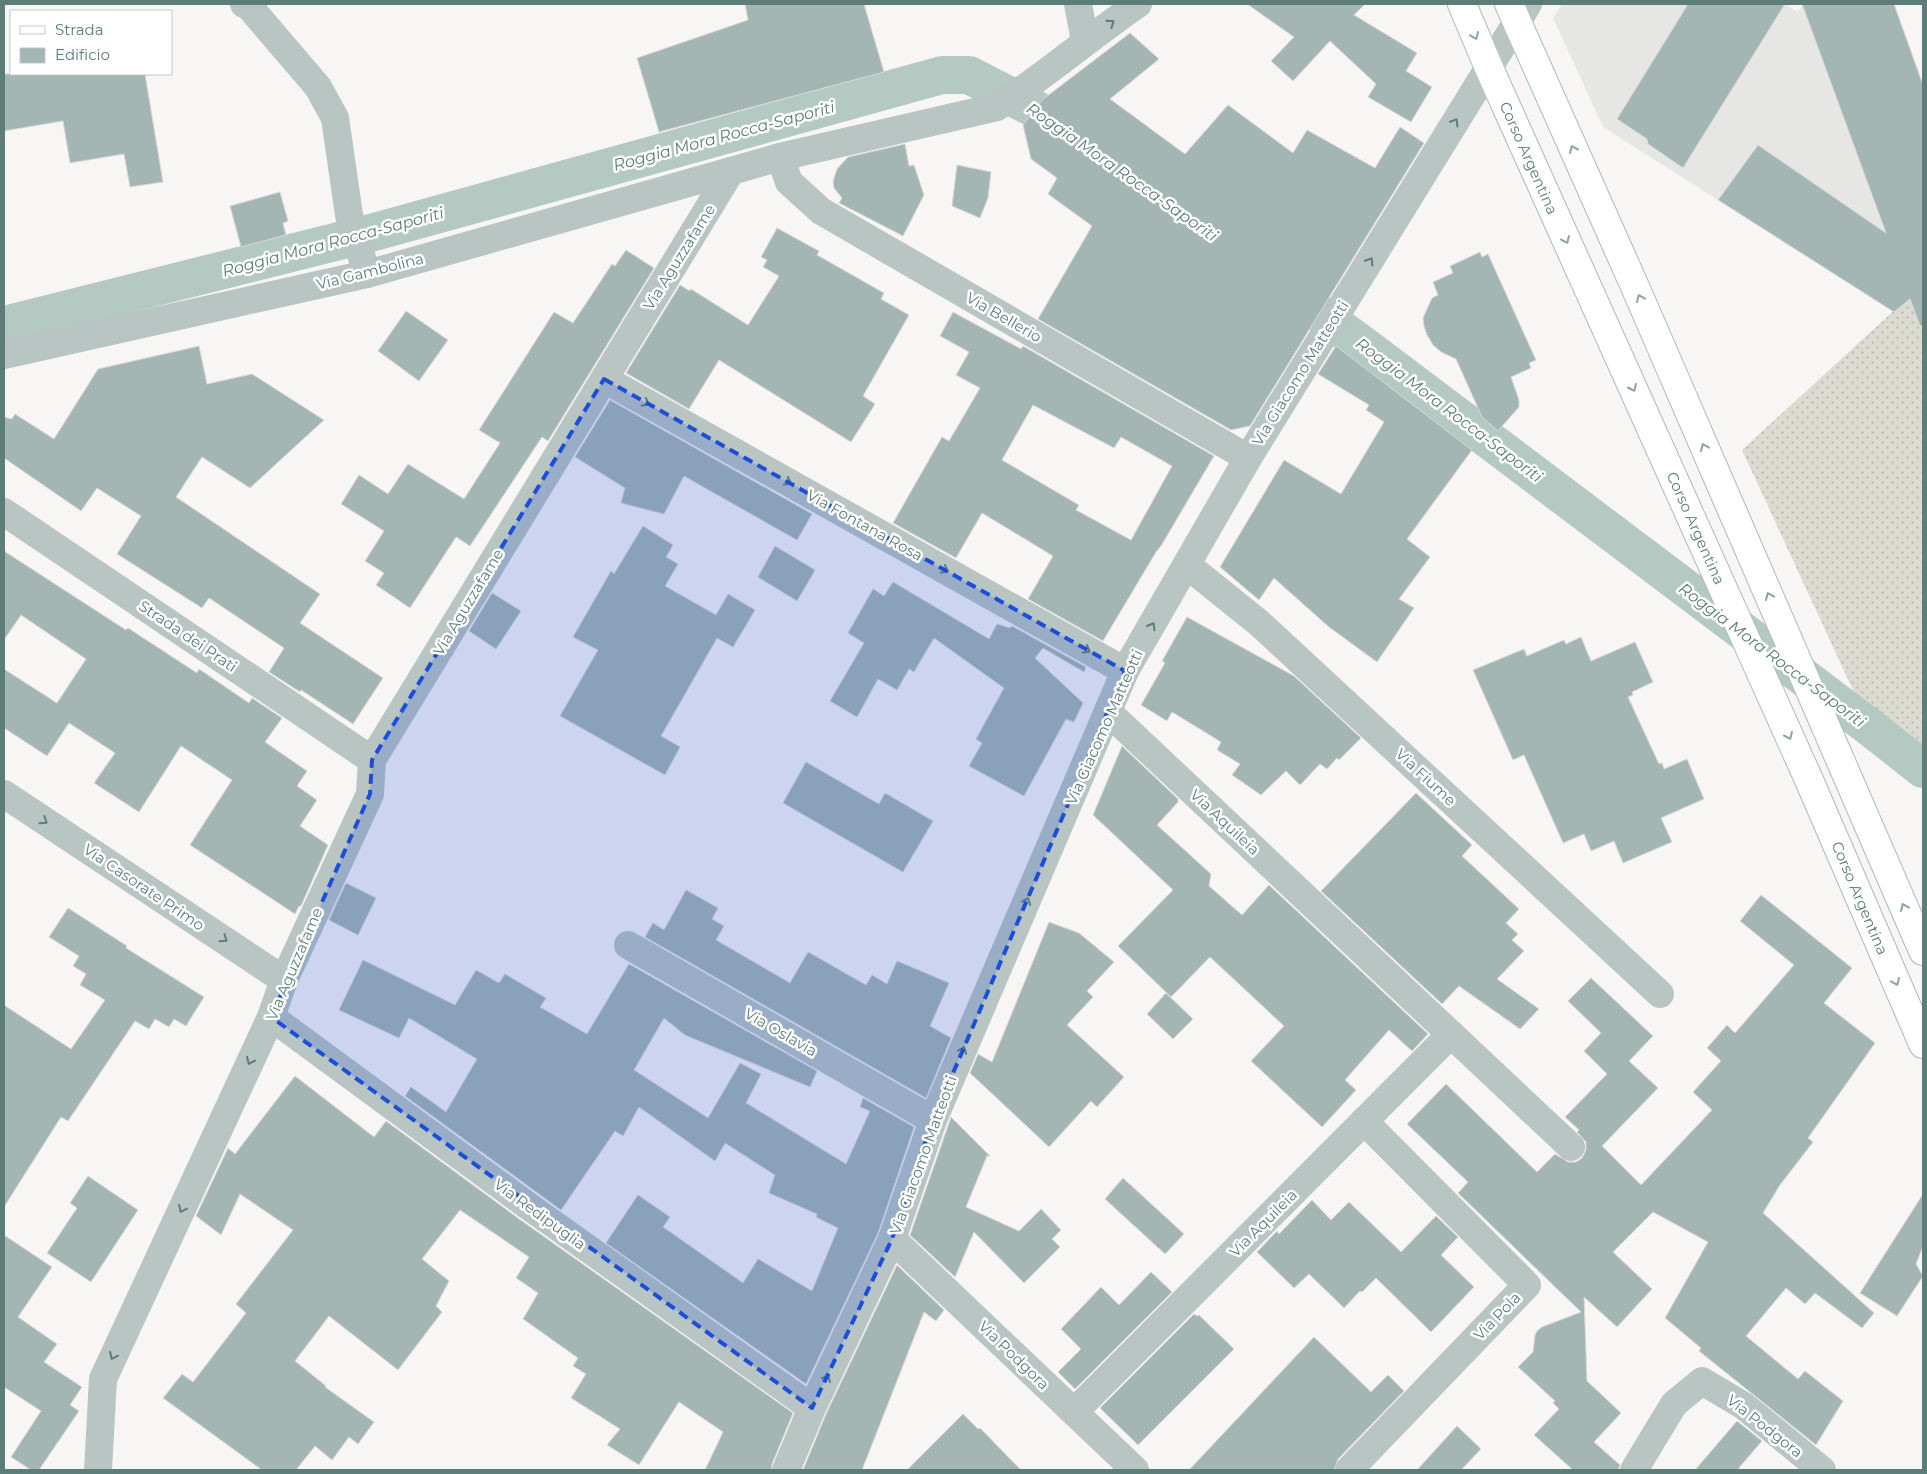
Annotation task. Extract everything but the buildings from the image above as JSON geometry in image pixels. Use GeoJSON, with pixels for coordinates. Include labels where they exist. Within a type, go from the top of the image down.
{"type":"FeatureCollection","features":[{"type":"Feature","properties":{"kind":"main road","name":"Corso Argentina"},"geometry":{"type":"LineString","coordinates":[[1462,4],[1769,692],[1923,1044]]}},
{"type":"Feature","properties":{"kind":"main road"},"geometry":{"type":"LineString","coordinates":[[1518,10],[1636,289],[1923,952]]}},
{"type":"Feature","properties":{"kind":"street"},"geometry":{"type":"LineString","coordinates":[[247,4],[318,87],[335,118],[349,214],[367,274]]}},
{"type":"Feature","properties":{"kind":"street"},"geometry":{"type":"LineString","coordinates":[[1078,4],[1085,42]]}},
{"type":"Feature","properties":{"kind":"street"},"geometry":{"type":"LineString","coordinates":[[732,171],[780,157],[997,107],[1026,88],[1138,4]]}},
{"type":"Feature","properties":{"kind":"street","name":"Via Giacomo Matteotti"},"geometry":{"type":"LineString","coordinates":[[786,1470],[812,1408],[892,1239],[933,1120],[1125,671],[1248,458],[1489,68],[1518,10]]}},
{"type":"Feature","properties":{"kind":"street","name":"Via Bellerio"},"geometry":{"type":"LineString","coordinates":[[780,157],[789,182],[821,211],[1248,458]]}},
{"type":"Feature","properties":{"kind":"street","name":"Via Gambolina"},"geometry":{"type":"LineString","coordinates":[[4,355],[367,274],[732,171]]}},
{"type":"Feature","properties":{"kind":"street","name":"Via Aguzzafame"},"geometry":{"type":"LineString","coordinates":[[98,1470],[103,1379],[271,1017],[284,980],[370,794],[372,760],[732,171]]}},
{"type":"Feature","properties":{"kind":"street","name":"Via Fontana Rosa"},"geometry":{"type":"LineString","coordinates":[[604,379],[1125,671]]}},
{"type":"Feature","properties":{"kind":"street","name":"Strada dei Prati"},"geometry":{"type":"LineString","coordinates":[[4,512],[372,760]]}},
{"type":"Feature","properties":{"kind":"street","name":"Via Fiume"},"geometry":{"type":"LineString","coordinates":[[1187,565],[1259,623],[1660,994]]}},
{"type":"Feature","properties":{"kind":"street","name":"Via Aquileia"},"geometry":{"type":"LineString","coordinates":[[1108,712],[1571,1147]]}},
{"type":"Feature","properties":{"kind":"street","name":"Via Casorate Primo"},"geometry":{"type":"LineString","coordinates":[[4,794],[284,980]]}},
{"type":"Feature","properties":{"kind":"street","name":"Via Oslavia"},"geometry":{"type":"LineString","coordinates":[[628,945],[933,1120]]}},
{"type":"Feature","properties":{"kind":"street","name":"Via Redipuglia"},"geometry":{"type":"LineString","coordinates":[[271,1017],[531,1208],[812,1408]]}},
{"type":"Feature","properties":{"kind":"street","name":"Via Aquileia"},"geometry":{"type":"LineString","coordinates":[[1074,1412],[1451,1034]]}},
{"type":"Feature","properties":{"kind":"street","name":"Via Pola"},"geometry":{"type":"LineString","coordinates":[[1349,1470],[1527,1285],[1364,1121]]}},
{"type":"Feature","properties":{"kind":"street","name":"Via Podgora"},"geometry":{"type":"LineString","coordinates":[[892,1239],[1135,1470]]}},
{"type":"Feature","properties":{"kind":"street","name":"Via Podgora"},"geometry":{"type":"LineString","coordinates":[[1634,1470],[1674,1404],[1702,1381],[1744,1406],[1822,1470]]}},
{"type":"Feature","properties":{"kind":"highlighted area"},"geometry":{"type":"Polygon","coordinates":[[[604,379],[1125,671],[933,1120],[892,1239],[812,1408],[271,1017],[370,794],[372,760],[604,379]]]}},
{"type":"Feature","properties":{"kind":"shaded area"},"geometry":{"type":"Polygon","coordinates":[[[1562,4],[1786,4],[1797,12],[1803,6],[1810,4],[1894,4],[1923,85],[1923,287],[1894,312],[1603,127],[1553,18],[1562,4]]]}},
{"type":"Feature","properties":{"kind":"shaded area"},"geometry":{"type":"Polygon","coordinates":[[[1923,287],[1923,752],[1858,701],[1742,450],[1889,315],[1923,287]]]}},
{"type":"Feature","properties":{"kind":"waterway","name":"Roggia Mora Rocca-Saporiti"},"geometry":{"type":"LineString","coordinates":[[4,325],[367,234],[942,75],[969,75],[1037,110],[1077,139]]}},
{"type":"Feature","properties":{"kind":"waterway","name":"Roggia Mora Rocca-Saporiti"},"geometry":{"type":"LineString","coordinates":[[1300,299],[1923,769]]}}]}
